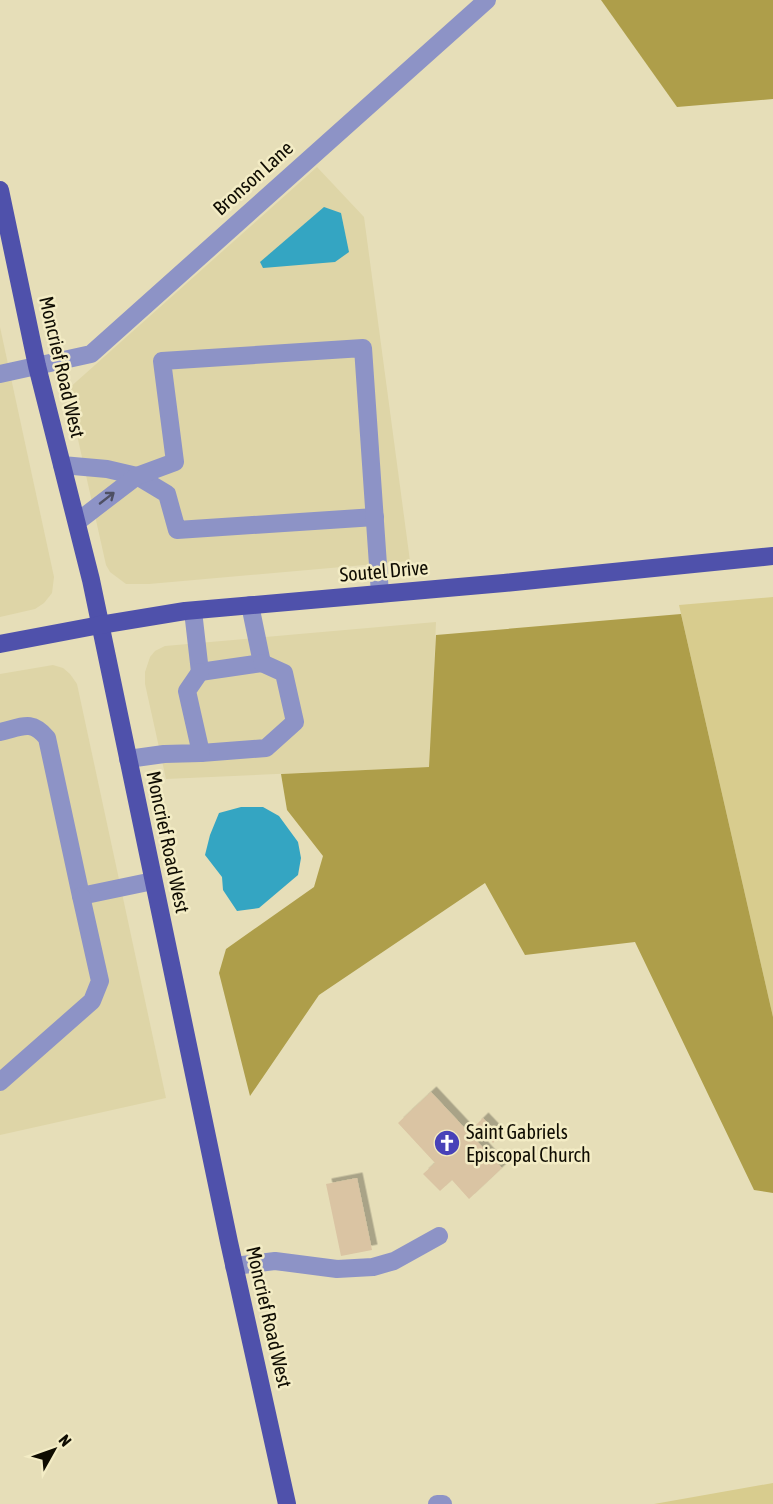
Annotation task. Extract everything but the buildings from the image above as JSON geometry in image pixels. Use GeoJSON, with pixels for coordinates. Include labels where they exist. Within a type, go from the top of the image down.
{"type":"FeatureCollection","features":[{"type":"Feature","properties":{"kind":"main road","name":"Moncrief Road West"},"geometry":{"type":"LineString","coordinates":[[0,190],[37,366],[77,522],[100,625],[234,1266],[287,1504]]}},
{"type":"Feature","properties":{"kind":"main road","name":"Soutel Drive"},"geometry":{"type":"LineString","coordinates":[[0,644],[193,610],[773,556]]}},
{"type":"Feature","properties":{"kind":"street","name":"Bronson Lane"},"geometry":{"type":"LineString","coordinates":[[0,374],[91,354],[487,0]]}},
{"type":"Feature","properties":{"kind":"street"},"geometry":{"type":"LineString","coordinates":[[375,517],[177,530],[167,494],[175,462],[162,361],[363,348],[375,517],[380,594]]}},
{"type":"Feature","properties":{"kind":"street"},"geometry":{"type":"LineString","coordinates":[[77,522],[137,476],[175,462]]}},
{"type":"Feature","properties":{"kind":"street"},"geometry":{"type":"LineString","coordinates":[[63,465],[107,469],[137,476],[167,494]]}},
{"type":"Feature","properties":{"kind":"street"},"geometry":{"type":"LineString","coordinates":[[250,605],[262,663]]}},
{"type":"Feature","properties":{"kind":"street"},"geometry":{"type":"LineString","coordinates":[[193,610],[200,672],[188,691],[201,753]]}},
{"type":"Feature","properties":{"kind":"street"},"geometry":{"type":"LineString","coordinates":[[128,759],[164,754],[266,748],[295,722],[284,673],[262,663],[200,672]]}},
{"type":"Feature","properties":{"kind":"street"},"geometry":{"type":"LineString","coordinates":[[0,732],[31,725],[39,729],[47,738],[100,981],[92,1001],[0,1082]]}},
{"type":"Feature","properties":{"kind":"street"},"geometry":{"type":"LineString","coordinates":[[81,896],[153,881]]}},
{"type":"Feature","properties":{"kind":"street"},"geometry":{"type":"LineString","coordinates":[[234,1266],[275,1261],[337,1269],[373,1267],[394,1261],[439,1236]]}},
{"type":"Feature","properties":{"kind":"street"},"geometry":{"type":"LineString","coordinates":[[437,1504],[443,1504]]}},
{"type":"Feature","properties":{"kind":"shaded area"},"geometry":{"type":"Polygon","coordinates":[[[601,0],[773,0],[773,99],[677,107],[601,0]]]}},
{"type":"Feature","properties":{"kind":"shaded area"},"geometry":{"type":"Polygon","coordinates":[[[317,167],[364,217],[410,561],[149,584],[126,584],[110,572],[106,565],[67,390],[317,167]]]}},
{"type":"Feature","properties":{"kind":"shaded area"},"geometry":{"type":"Polygon","coordinates":[[[0,327],[54,577],[52,593],[44,603],[35,609],[0,617],[0,327]]]}},
{"type":"Feature","properties":{"kind":"shaded area"},"geometry":{"type":"Polygon","coordinates":[[[773,597],[773,1017],[679,605],[773,597]]]}},
{"type":"Feature","properties":{"kind":"shaded area"},"geometry":{"type":"Polygon","coordinates":[[[681,614],[773,1017],[773,1193],[754,1190],[635,942],[525,955],[485,883],[319,995],[250,1096],[219,973],[226,949],[314,887],[323,856],[287,810],[281,774],[429,767],[436,635],[681,614]]]}},
{"type":"Feature","properties":{"kind":"shaded area"},"geometry":{"type":"Polygon","coordinates":[[[436,622],[430,767],[166,779],[145,684],[145,672],[150,657],[155,651],[165,646],[436,622]]]}},
{"type":"Feature","properties":{"kind":"shaded area"},"geometry":{"type":"Polygon","coordinates":[[[53,665],[63,668],[77,684],[166,1098],[0,1135],[0,674],[53,665]]]}},
{"type":"Feature","properties":{"kind":"shaded area"},"geometry":{"type":"Polygon","coordinates":[[[773,1483],[773,1504],[654,1504],[773,1483]]]}},
{"type":"Feature","properties":{"kind":"water"},"geometry":{"type":"Polygon","coordinates":[[[324,207],[341,213],[349,252],[335,262],[263,268],[260,262],[324,207]]]}},
{"type":"Feature","properties":{"kind":"water"},"geometry":{"type":"Polygon","coordinates":[[[241,807],[263,807],[279,816],[298,842],[301,858],[298,875],[259,908],[237,911],[223,890],[222,877],[205,855],[219,813],[241,807]]]}},
{"type":"Feature","properties":{"kind":"place","name":"Saint Gabriels Episcopal Church"},"geometry":{"type":"Point","coordinates":[447,1143]}}]}
